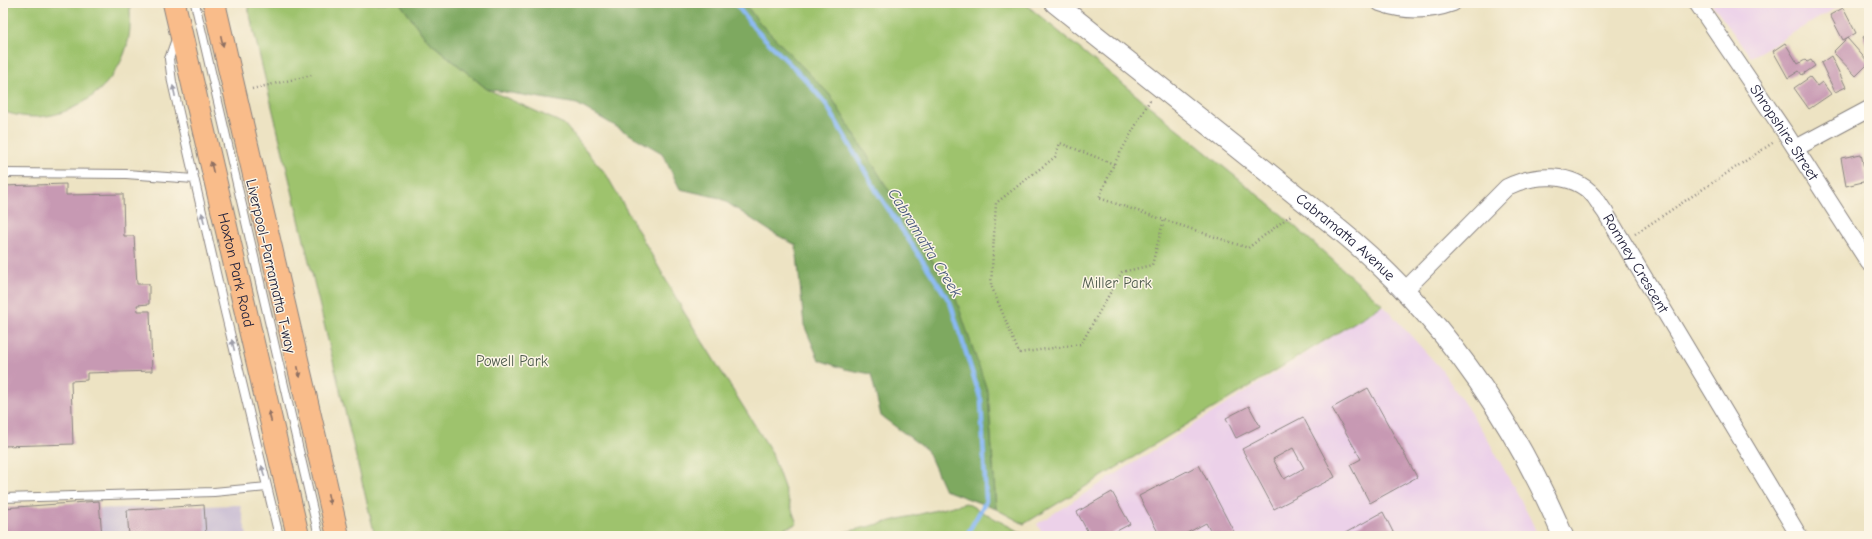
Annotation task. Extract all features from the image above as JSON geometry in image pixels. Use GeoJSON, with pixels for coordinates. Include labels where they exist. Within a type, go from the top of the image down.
{"type":"FeatureCollection","features":[{"type":"Feature","properties":{"kind":"main road","name":"Hoxton Park Road"},"geometry":{"type":"LineString","coordinates":[[174,3],[298,536]]}},
{"type":"Feature","properties":{"kind":"main road"},"geometry":{"type":"LineString","coordinates":[[214,3],[338,536]]}},
{"type":"Feature","properties":{"kind":"street","name":"Cabramatta Avenue"},"geometry":{"type":"LineString","coordinates":[[1055,3],[1345,234],[1404,290],[1438,328],[1474,375],[1506,425],[1535,476],[1562,536]]}},
{"type":"Feature","properties":{"kind":"street"},"geometry":{"type":"LineString","coordinates":[[1380,3],[1404,10],[1421,10],[1438,8],[1454,3]]}},
{"type":"Feature","properties":{"kind":"street","name":"Shropshire Street"},"geometry":{"type":"LineString","coordinates":[[1697,3],[1796,148],[1869,263]]}},
{"type":"Feature","properties":{"kind":"street"},"geometry":{"type":"LineString","coordinates":[[1796,148],[1869,109]]}},
{"type":"Feature","properties":{"kind":"street","name":"Romney Crescent"},"geometry":{"type":"LineString","coordinates":[[1404,290],[1507,187],[1520,181],[1533,178],[1551,177],[1569,180],[1583,187],[1593,196],[1623,241],[1799,536]]}},
{"type":"Feature","properties":{"kind":"lane","name":"Liverpool–Parramatta T-way"},"geometry":{"type":"LineString","coordinates":[[195,3],[319,536]]}},
{"type":"Feature","properties":{"kind":"lane"},"geometry":{"type":"LineString","coordinates":[[180,29],[169,59],[172,82],[279,536]]}},
{"type":"Feature","properties":{"kind":"lane"},"geometry":{"type":"LineString","coordinates":[[3,173],[126,174],[194,179]]}},
{"type":"Feature","properties":{"kind":"lane"},"geometry":{"type":"LineString","coordinates":[[3,498],[214,492],[267,487]]}},
{"type":"Feature","properties":{"kind":"path"},"geometry":{"type":"LineString","coordinates":[[244,91],[312,75]]}},
{"type":"Feature","properties":{"kind":"path"},"geometry":{"type":"LineString","coordinates":[[1150,98],[1114,164],[1099,198],[1248,248],[1291,215]]}},
{"type":"Feature","properties":{"kind":"path"},"geometry":{"type":"LineString","coordinates":[[1623,241],[1786,134]]}},
{"type":"Feature","properties":{"kind":"path"},"geometry":{"type":"LineString","coordinates":[[1114,164],[1060,144],[1055,157],[996,203],[991,285],[1019,353],[1082,344],[1122,272],[1152,265],[1164,219]]}},
{"type":"Feature","properties":{"kind":"shaded area"},"geometry":{"type":"Polygon","coordinates":[[[1711,3],[1845,3],[1751,57],[1711,3]]]}},
{"type":"Feature","properties":{"kind":"shaded area"},"geometry":{"type":"Polygon","coordinates":[[[1383,305],[1441,369],[1486,436],[1530,518],[1538,536],[1044,536],[1037,524],[1383,305]]]}},
{"type":"Feature","properties":{"kind":"shaded area"},"geometry":{"type":"Polygon","coordinates":[[[240,505],[247,536],[3,536],[3,511],[240,505]]]}},
{"type":"Feature","properties":{"kind":"green space"},"geometry":{"type":"Polygon","coordinates":[[[3,3],[129,3],[130,27],[126,49],[117,69],[104,86],[87,100],[67,110],[46,116],[25,116],[3,111],[3,3]]]}},
{"type":"Feature","properties":{"kind":"green space","name":"Powell Park"},"geometry":{"type":"Polygon","coordinates":[[[247,3],[400,3],[426,39],[487,89],[564,124],[606,174],[684,312],[771,451],[797,524],[762,536],[375,536],[247,3]]]}},
{"type":"Feature","properties":{"kind":"green space"},"geometry":{"type":"Polygon","coordinates":[[[400,3],[744,3],[759,22],[830,95],[956,299],[988,393],[996,509],[945,490],[927,450],[881,416],[871,374],[845,369],[819,360],[804,325],[796,245],[773,233],[720,198],[680,189],[662,153],[577,104],[487,89],[426,39],[400,3]]]}},
{"type":"Feature","properties":{"kind":"green space","name":"Miller Park"},"geometry":{"type":"Polygon","coordinates":[[[744,3],[1024,3],[1281,214],[1383,305],[1024,524],[996,509],[988,393],[759,22],[744,3]]]}},
{"type":"Feature","properties":{"kind":"green space"},"geometry":{"type":"Polygon","coordinates":[[[966,503],[1027,536],[829,536],[966,503]]]}},
{"type":"Feature","properties":{"kind":"building"},"geometry":{"type":"Polygon","coordinates":[[[1843,8],[1856,33],[1843,40],[1830,15],[1843,8]]]}},
{"type":"Feature","properties":{"kind":"building"},"geometry":{"type":"Polygon","coordinates":[[[1869,34],[1869,49],[1863,37],[1869,34]]]}},
{"type":"Feature","properties":{"kind":"building"},"geometry":{"type":"Polygon","coordinates":[[[1847,38],[1869,63],[1856,76],[1833,52],[1847,38]]]}},
{"type":"Feature","properties":{"kind":"building"},"geometry":{"type":"Polygon","coordinates":[[[1785,43],[1798,64],[1805,60],[1807,62],[1811,60],[1815,66],[1802,75],[1799,71],[1788,78],[1773,51],[1785,43]]]}},
{"type":"Feature","properties":{"kind":"building"},"geometry":{"type":"Polygon","coordinates":[[[1831,56],[1846,87],[1835,92],[1821,63],[1831,56]]]}},
{"type":"Feature","properties":{"kind":"building"},"geometry":{"type":"Polygon","coordinates":[[[1810,77],[1817,86],[1822,82],[1831,94],[1809,109],[1794,88],[1810,77]]]}},
{"type":"Feature","properties":{"kind":"building"},"geometry":{"type":"Polygon","coordinates":[[[1861,154],[1867,181],[1846,186],[1841,158],[1861,154]]]}},
{"type":"Feature","properties":{"kind":"building"},"geometry":{"type":"Polygon","coordinates":[[[66,184],[66,195],[123,194],[124,236],[134,236],[137,284],[149,284],[149,304],[137,305],[138,311],[150,311],[152,371],[87,373],[87,380],[71,381],[73,444],[3,446],[3,186],[66,184]]]}},
{"type":"Feature","properties":{"kind":"building"},"geometry":{"type":"Polygon","coordinates":[[[1368,388],[1417,477],[1370,503],[1350,465],[1361,459],[1332,408],[1368,388]]]}},
{"type":"Feature","properties":{"kind":"building"},"geometry":{"type":"Polygon","coordinates":[[[1249,406],[1260,426],[1236,438],[1226,418],[1249,406]]]}},
{"type":"Feature","properties":{"kind":"building"},"geometry":{"type":"Polygon","coordinates":[[[1303,417],[1335,477],[1274,509],[1242,449],[1303,417]],[[1293,448],[1273,459],[1284,479],[1304,468],[1293,448]]]}},
{"type":"Feature","properties":{"kind":"building"},"geometry":{"type":"Polygon","coordinates":[[[1199,465],[1236,536],[1213,536],[1206,523],[1185,534],[1186,536],[1160,536],[1139,496],[1199,465]]]}},
{"type":"Feature","properties":{"kind":"building"},"geometry":{"type":"Polygon","coordinates":[[[1112,492],[1130,524],[1111,534],[1112,536],[1090,536],[1077,512],[1112,492]]]}},
{"type":"Feature","properties":{"kind":"building"},"geometry":{"type":"Polygon","coordinates":[[[99,501],[102,536],[3,536],[3,508],[99,501]]]}},
{"type":"Feature","properties":{"kind":"building"},"geometry":{"type":"Polygon","coordinates":[[[204,505],[206,536],[129,536],[127,510],[204,505]]]}},
{"type":"Feature","properties":{"kind":"building"},"geometry":{"type":"Polygon","coordinates":[[[1383,512],[1395,536],[1340,536],[1383,512]]]}},
{"type":"Feature","properties":{"kind":"waterway","name":"Cabramatta Creek"},"geometry":{"type":"LineString","coordinates":[[735,3],[754,28],[804,78],[826,104],[877,192],[950,302],[981,400],[986,501],[966,536]]}}]}
